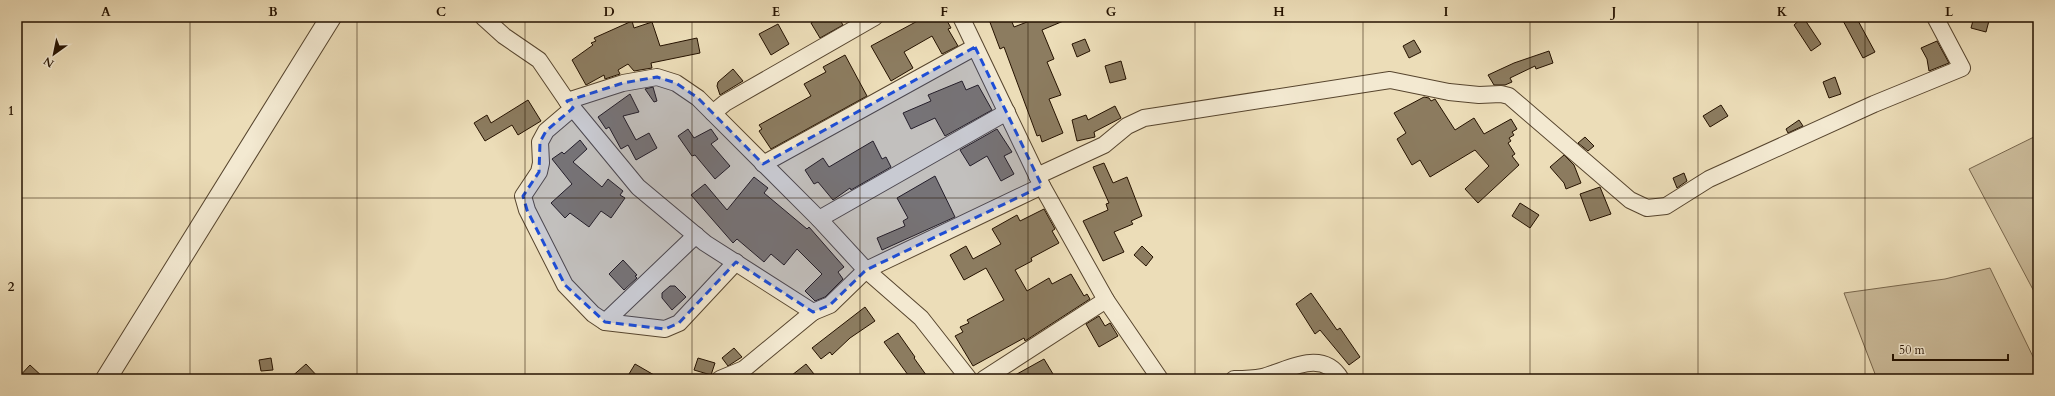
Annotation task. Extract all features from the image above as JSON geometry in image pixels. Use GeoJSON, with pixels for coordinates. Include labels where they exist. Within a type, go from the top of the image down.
{"type":"FeatureCollection","features":[{"type":"Feature","properties":{"kind":"street"},"geometry":{"type":"LineString","coordinates":[[106,379],[331,17]]}},
{"type":"Feature","properties":{"kind":"street"},"geometry":{"type":"LineString","coordinates":[[483,17],[504,36],[539,60],[570,104],[638,188],[696,235],[813,312]]}},
{"type":"Feature","properties":{"kind":"street"},"geometry":{"type":"LineString","coordinates":[[712,113],[875,17]]}},
{"type":"Feature","properties":{"kind":"street"},"geometry":{"type":"LineString","coordinates":[[960,17],[1040,181],[1106,300],[1160,379]]}},
{"type":"Feature","properties":{"kind":"street"},"geometry":{"type":"LineString","coordinates":[[720,379],[744,369],[813,312],[830,305],[866,270],[1040,181],[1104,145],[1127,126],[1144,118],[1390,80],[1449,92],[1479,95],[1501,94],[1509,96],[1630,200],[1647,208],[1666,206],[1710,179],[1874,104],[1962,68],[1936,17]]}},
{"type":"Feature","properties":{"kind":"street"},"geometry":{"type":"LineString","coordinates":[[763,164],[975,47]]}},
{"type":"Feature","properties":{"kind":"street"},"geometry":{"type":"LineString","coordinates":[[736,262],[679,323],[665,329],[605,322],[593,314],[565,286],[527,210],[524,196],[539,172],[541,163],[540,142],[546,131],[570,104],[624,83],[657,77],[676,83],[698,98],[820,219],[866,270],[921,318],[969,379]]}},
{"type":"Feature","properties":{"kind":"street"},"geometry":{"type":"LineString","coordinates":[[820,219],[1007,112]]}},
{"type":"Feature","properties":{"kind":"street"},"geometry":{"type":"LineString","coordinates":[[605,322],[696,235]]}},
{"type":"Feature","properties":{"kind":"street"},"geometry":{"type":"LineString","coordinates":[[984,379],[1106,300]]}},
{"type":"Feature","properties":{"kind":"street"},"geometry":{"type":"LineString","coordinates":[[1234,379],[1260,378],[1305,362],[1321,363],[1337,373],[1341,379]]}},
{"type":"Feature","properties":{"kind":"highlighted area"},"geometry":{"type":"Polygon","coordinates":[[[975,47],[1042,186],[866,270],[830,305],[813,312],[736,262],[679,323],[665,329],[605,322],[565,285],[527,210],[523,196],[539,172],[540,142],[546,131],[573,108],[567,101],[623,83],[657,77],[676,83],[698,98],[763,164],[975,47]]]}},
{"type":"Feature","properties":{"kind":"shaded area"},"geometry":{"type":"Polygon","coordinates":[[[2038,135],[2038,299],[1969,169],[2038,135]]]}},
{"type":"Feature","properties":{"kind":"shaded area"},"geometry":{"type":"Polygon","coordinates":[[[1990,268],[2038,367],[2038,379],[1877,379],[1844,293],[1945,279],[1990,268]]]}},
{"type":"Feature","properties":{"kind":"building"},"geometry":{"type":"Polygon","coordinates":[[[820,17],[838,17],[843,25],[820,38],[811,23],[820,17]]]}},
{"type":"Feature","properties":{"kind":"building"},"geometry":{"type":"Polygon","coordinates":[[[925,17],[945,17],[951,28],[948,29],[958,46],[942,54],[932,36],[904,52],[913,68],[891,81],[871,46],[925,17]]]}},
{"type":"Feature","properties":{"kind":"building"},"geometry":{"type":"Polygon","coordinates":[[[988,17],[1010,17],[1014,27],[1040,17],[1073,17],[1042,30],[1054,59],[1047,62],[1061,95],[1049,99],[1063,133],[1042,142],[1040,135],[1037,136],[1004,47],[1000,49],[988,17]]]}},
{"type":"Feature","properties":{"kind":"building"},"geometry":{"type":"Polygon","coordinates":[[[1803,17],[1821,44],[1811,51],[1794,25],[1803,17]]]}},
{"type":"Feature","properties":{"kind":"building"},"geometry":{"type":"Polygon","coordinates":[[[1841,17],[1856,17],[1875,52],[1863,58],[1841,17]]]}},
{"type":"Feature","properties":{"kind":"building"},"geometry":{"type":"Polygon","coordinates":[[[1974,17],[1990,17],[1986,32],[1971,28],[1974,17]]]}},
{"type":"Feature","properties":{"kind":"building"},"geometry":{"type":"Polygon","coordinates":[[[632,21],[634,28],[652,22],[660,46],[697,38],[700,53],[651,63],[652,68],[634,71],[628,64],[618,70],[620,74],[605,79],[604,75],[586,85],[572,60],[593,45],[591,43],[596,41],[594,38],[632,21]]]}},
{"type":"Feature","properties":{"kind":"building"},"geometry":{"type":"Polygon","coordinates":[[[778,24],[789,44],[771,55],[759,34],[778,24]]]}},
{"type":"Feature","properties":{"kind":"building"},"geometry":{"type":"Polygon","coordinates":[[[1085,39],[1090,51],[1077,57],[1072,44],[1085,39]]]}},
{"type":"Feature","properties":{"kind":"building"},"geometry":{"type":"Polygon","coordinates":[[[1414,40],[1421,52],[1409,58],[1403,46],[1414,40]]]}},
{"type":"Feature","properties":{"kind":"building"},"geometry":{"type":"Polygon","coordinates":[[[1937,41],[1949,63],[1929,71],[1927,59],[1921,48],[1937,41]]]}},
{"type":"Feature","properties":{"kind":"building"},"geometry":{"type":"Polygon","coordinates":[[[1549,51],[1553,63],[1536,69],[1535,66],[1510,78],[1512,82],[1505,85],[1494,85],[1488,75],[1514,63],[1549,51]]]}},
{"type":"Feature","properties":{"kind":"building"},"geometry":{"type":"Polygon","coordinates":[[[845,55],[867,96],[771,149],[759,131],[762,129],[759,125],[811,96],[804,84],[826,72],[823,67],[845,55]]]}},
{"type":"Feature","properties":{"kind":"building"},"geometry":{"type":"Polygon","coordinates":[[[1121,61],[1126,79],[1110,83],[1105,66],[1121,61]]]}},
{"type":"Feature","properties":{"kind":"building"},"geometry":{"type":"Polygon","coordinates":[[[733,69],[743,81],[720,95],[717,86],[718,82],[733,69]]]}},
{"type":"Feature","properties":{"kind":"building"},"geometry":{"type":"Polygon","coordinates":[[[1835,77],[1841,94],[1829,98],[1823,82],[1835,77]]]}},
{"type":"Feature","properties":{"kind":"building"},"geometry":{"type":"Polygon","coordinates":[[[962,81],[966,90],[978,85],[992,110],[945,136],[935,118],[911,129],[903,113],[931,101],[928,95],[962,81]]]}},
{"type":"Feature","properties":{"kind":"building"},"geometry":{"type":"Polygon","coordinates":[[[653,87],[657,101],[654,102],[645,89],[653,87]]]}},
{"type":"Feature","properties":{"kind":"building"},"geometry":{"type":"Polygon","coordinates":[[[630,94],[639,112],[623,116],[636,140],[649,133],[657,148],[636,160],[628,145],[621,149],[609,127],[606,129],[598,117],[630,94]]]}},
{"type":"Feature","properties":{"kind":"building"},"geometry":{"type":"Polygon","coordinates":[[[1424,97],[1429,98],[1431,101],[1435,99],[1455,130],[1474,118],[1484,134],[1511,119],[1517,129],[1512,132],[1514,135],[1509,138],[1511,141],[1508,143],[1515,154],[1512,156],[1519,165],[1478,203],[1465,189],[1489,166],[1475,150],[1430,177],[1420,160],[1412,165],[1397,139],[1406,133],[1394,113],[1424,97]]]}},
{"type":"Feature","properties":{"kind":"building"},"geometry":{"type":"Polygon","coordinates":[[[528,100],[541,121],[518,135],[512,125],[485,141],[474,123],[487,115],[491,123],[528,100]]]}},
{"type":"Feature","properties":{"kind":"building"},"geometry":{"type":"Polygon","coordinates":[[[1721,105],[1728,116],[1710,127],[1703,116],[1721,105]]]}},
{"type":"Feature","properties":{"kind":"building"},"geometry":{"type":"Polygon","coordinates":[[[1115,106],[1121,118],[1094,132],[1095,137],[1077,141],[1072,120],[1086,115],[1088,120],[1115,106]]]}},
{"type":"Feature","properties":{"kind":"building"},"geometry":{"type":"Polygon","coordinates":[[[1799,120],[1803,126],[1788,133],[1786,129],[1799,120]]]}},
{"type":"Feature","properties":{"kind":"building"},"geometry":{"type":"Polygon","coordinates":[[[688,129],[694,138],[711,129],[718,139],[711,144],[730,166],[715,179],[695,155],[692,156],[678,136],[688,129]]]}},
{"type":"Feature","properties":{"kind":"building"},"geometry":{"type":"Polygon","coordinates":[[[997,129],[1012,152],[1004,156],[1014,174],[1001,181],[987,156],[970,166],[960,150],[997,129]]]}},
{"type":"Feature","properties":{"kind":"building"},"geometry":{"type":"Polygon","coordinates":[[[1585,137],[1594,146],[1588,151],[1578,143],[1585,137]]]}},
{"type":"Feature","properties":{"kind":"building"},"geometry":{"type":"Polygon","coordinates":[[[580,140],[587,149],[573,162],[602,187],[608,179],[623,191],[620,195],[625,198],[611,218],[601,211],[589,227],[570,213],[565,218],[551,203],[572,184],[552,159],[562,152],[564,154],[580,140]]]}},
{"type":"Feature","properties":{"kind":"building"},"geometry":{"type":"Polygon","coordinates":[[[873,141],[882,159],[886,157],[891,167],[851,190],[850,188],[833,200],[818,182],[814,184],[805,170],[823,158],[829,167],[873,141]]]}},
{"type":"Feature","properties":{"kind":"building"},"geometry":{"type":"Polygon","coordinates":[[[1564,155],[1574,165],[1581,183],[1566,189],[1564,183],[1550,167],[1564,155]]]}},
{"type":"Feature","properties":{"kind":"building"},"geometry":{"type":"Polygon","coordinates":[[[1104,163],[1113,183],[1127,177],[1142,216],[1131,221],[1133,224],[1114,232],[1124,252],[1103,261],[1083,221],[1108,210],[1106,204],[1109,203],[1093,167],[1104,163]]]}},
{"type":"Feature","properties":{"kind":"building"},"geometry":{"type":"Polygon","coordinates":[[[1684,173],[1687,181],[1677,188],[1673,178],[1684,173]]]}},
{"type":"Feature","properties":{"kind":"building"},"geometry":{"type":"Polygon","coordinates":[[[935,176],[955,217],[882,250],[877,238],[905,226],[903,221],[908,218],[897,198],[935,176]]]}},
{"type":"Feature","properties":{"kind":"building"},"geometry":{"type":"Polygon","coordinates":[[[754,177],[768,188],[764,193],[807,229],[809,227],[844,267],[838,272],[843,279],[825,297],[815,301],[805,291],[822,274],[797,249],[784,265],[771,254],[764,262],[737,239],[733,243],[691,195],[705,184],[727,210],[754,177]]]}},
{"type":"Feature","properties":{"kind":"building"},"geometry":{"type":"Polygon","coordinates":[[[1600,187],[1611,214],[1590,221],[1580,194],[1600,187]]]}},
{"type":"Feature","properties":{"kind":"building"},"geometry":{"type":"Polygon","coordinates":[[[1520,203],[1539,215],[1530,228],[1512,216],[1520,203]]]}},
{"type":"Feature","properties":{"kind":"building"},"geometry":{"type":"Polygon","coordinates":[[[1044,209],[1055,229],[1052,231],[1059,243],[1031,258],[1032,261],[1015,270],[1027,291],[1049,278],[1052,284],[1071,274],[1084,296],[1087,294],[1090,299],[1025,341],[1024,338],[973,366],[955,336],[963,332],[960,327],[969,323],[967,320],[1004,300],[986,268],[964,280],[950,255],[966,246],[973,259],[1001,244],[992,229],[1017,215],[1020,221],[1044,209]]]}},
{"type":"Feature","properties":{"kind":"building"},"geometry":{"type":"Polygon","coordinates":[[[1142,246],[1153,257],[1146,266],[1134,255],[1142,246]]]}},
{"type":"Feature","properties":{"kind":"building"},"geometry":{"type":"Polygon","coordinates":[[[623,260],[637,275],[635,276],[637,278],[624,290],[609,274],[623,260]]]}},
{"type":"Feature","properties":{"kind":"building"},"geometry":{"type":"Polygon","coordinates":[[[670,286],[675,286],[686,297],[672,310],[662,298],[662,293],[670,286]]]}},
{"type":"Feature","properties":{"kind":"building"},"geometry":{"type":"Polygon","coordinates":[[[1311,293],[1337,330],[1340,328],[1360,357],[1349,365],[1320,330],[1315,334],[1296,304],[1311,293]]]}},
{"type":"Feature","properties":{"kind":"building"},"geometry":{"type":"Polygon","coordinates":[[[865,307],[875,321],[850,338],[832,355],[830,352],[821,359],[812,348],[865,307]]]}},
{"type":"Feature","properties":{"kind":"building"},"geometry":{"type":"Polygon","coordinates":[[[1099,316],[1105,326],[1110,323],[1118,336],[1099,347],[1086,324],[1099,316]]]}},
{"type":"Feature","properties":{"kind":"building"},"geometry":{"type":"Polygon","coordinates":[[[898,333],[929,379],[911,379],[884,342],[898,333]]]}},
{"type":"Feature","properties":{"kind":"building"},"geometry":{"type":"Polygon","coordinates":[[[734,348],[742,357],[728,366],[722,358],[734,348]]]}},
{"type":"Feature","properties":{"kind":"building"},"geometry":{"type":"Polygon","coordinates":[[[271,358],[273,370],[261,371],[259,360],[271,358]]]}},
{"type":"Feature","properties":{"kind":"building"},"geometry":{"type":"Polygon","coordinates":[[[698,358],[715,363],[711,375],[694,370],[698,358]]]}},
{"type":"Feature","properties":{"kind":"building"},"geometry":{"type":"Polygon","coordinates":[[[1044,359],[1053,374],[1043,379],[1008,379],[1044,359]]]}},
{"type":"Feature","properties":{"kind":"building"},"geometry":{"type":"Polygon","coordinates":[[[306,364],[320,379],[289,379],[306,364]]]}},
{"type":"Feature","properties":{"kind":"building"},"geometry":{"type":"Polygon","coordinates":[[[635,364],[661,379],[638,379],[629,374],[635,364]]]}},
{"type":"Feature","properties":{"kind":"building"},"geometry":{"type":"Polygon","coordinates":[[[806,364],[818,379],[787,379],[806,364]]]}},
{"type":"Feature","properties":{"kind":"building"},"geometry":{"type":"Polygon","coordinates":[[[30,365],[45,379],[17,379],[30,365]]]}}]}
